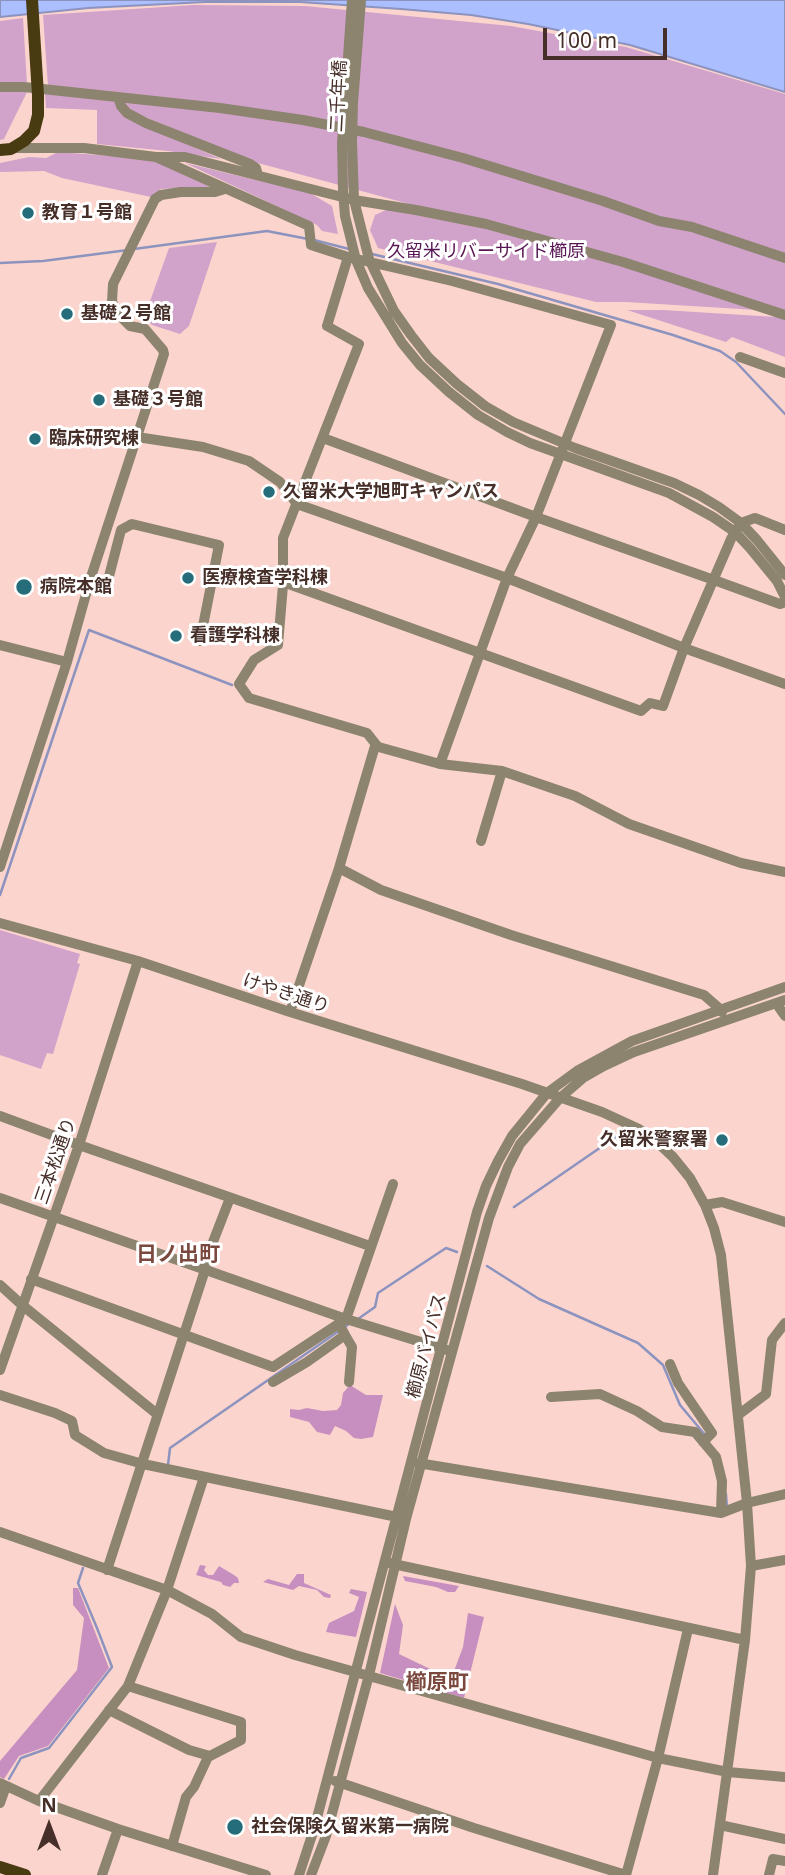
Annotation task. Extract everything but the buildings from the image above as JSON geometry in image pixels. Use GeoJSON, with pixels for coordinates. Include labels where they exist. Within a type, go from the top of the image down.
{"type":"FeatureCollection","features":[{"type":"Feature","properties":{"kind":"main road"},"geometry":{"type":"LineString","coordinates":[[6,149],[24,141],[34,131],[38,116],[32,0]]}},
{"type":"Feature","properties":{"kind":"main road"},"geometry":{"type":"LineString","coordinates":[[0,1867],[25,1875]]}},
{"type":"Feature","properties":{"kind":"street","name":"二千年橋"},"geometry":{"type":"LineString","coordinates":[[348,196],[342,142],[352,0]]}},
{"type":"Feature","properties":{"kind":"street","name":"二千年橋"},"geometry":{"type":"LineString","coordinates":[[348,196],[361,0]]}},
{"type":"Feature","properties":{"kind":"street"},"geometry":{"type":"LineString","coordinates":[[0,87],[24,87],[220,108],[364,132],[463,158],[785,258]]}},
{"type":"Feature","properties":{"kind":"street"},"geometry":{"type":"LineString","coordinates":[[118,97],[127,113],[250,164],[258,175]]}},
{"type":"Feature","properties":{"kind":"street"},"geometry":{"type":"LineString","coordinates":[[6,149],[84,148],[156,157],[185,157],[348,196],[486,224],[623,262],[785,315]]}},
{"type":"Feature","properties":{"kind":"street"},"geometry":{"type":"LineString","coordinates":[[156,157],[309,226],[311,245],[323,250],[452,281],[611,325],[536,517],[507,578],[440,764]]}},
{"type":"Feature","properties":{"kind":"street"},"geometry":{"type":"LineString","coordinates":[[0,867],[164,354],[145,330],[130,326],[120,316],[112,302],[113,284],[155,199],[161,195],[181,192],[215,192],[225,189]]}},
{"type":"Feature","properties":{"kind":"street"},"geometry":{"type":"LineString","coordinates":[[348,196],[349,234],[368,288],[402,343],[420,365],[449,392],[478,415],[507,432],[674,483],[699,495],[738,528],[757,540],[785,575]]}},
{"type":"Feature","properties":{"kind":"street"},"geometry":{"type":"LineString","coordinates":[[348,196],[369,259],[394,311],[429,358],[485,406],[563,449]]}},
{"type":"Feature","properties":{"kind":"street"},"geometry":{"type":"LineString","coordinates":[[348,257],[327,326],[359,344],[283,538],[278,645],[254,660],[239,684],[248,698],[367,733],[378,747],[440,764],[502,771],[575,796],[629,824],[741,863],[785,872]]}},
{"type":"Feature","properties":{"kind":"street"},"geometry":{"type":"LineString","coordinates":[[740,357],[785,373]]}},
{"type":"Feature","properties":{"kind":"street"},"geometry":{"type":"LineString","coordinates":[[137,437],[202,447],[249,461],[280,482],[296,504],[507,578],[684,648],[785,684]]}},
{"type":"Feature","properties":{"kind":"street"},"geometry":{"type":"LineString","coordinates":[[323,438],[780,604],[785,600],[738,528]]}},
{"type":"Feature","properties":{"kind":"street"},"geometry":{"type":"LineString","coordinates":[[283,582],[641,711],[650,703],[663,706],[684,648],[738,528],[755,518],[785,530]]}},
{"type":"Feature","properties":{"kind":"street"},"geometry":{"type":"LineString","coordinates":[[90,580],[107,584],[121,530],[132,524],[219,545],[200,641]]}},
{"type":"Feature","properties":{"kind":"street"},"geometry":{"type":"LineString","coordinates":[[0,645],[67,662]]}},
{"type":"Feature","properties":{"kind":"street"},"geometry":{"type":"LineString","coordinates":[[290,1012],[339,868],[375,746],[378,747]]}},
{"type":"Feature","properties":{"kind":"street"},"geometry":{"type":"LineString","coordinates":[[481,841],[502,771]]}},
{"type":"Feature","properties":{"kind":"street"},"geometry":{"type":"LineString","coordinates":[[339,868],[381,890],[511,935],[704,995],[720,1009],[725,1020]]}},
{"type":"Feature","properties":{"kind":"street","name":"けやき通り"},"geometry":{"type":"LineString","coordinates":[[0,923],[138,961],[290,1012],[522,1084],[618,1118],[656,1141],[690,1178],[714,1228],[720,1255],[747,1503],[751,1566],[745,1640],[713,1875]]}},
{"type":"Feature","properties":{"kind":"street","name":"三本松通り"},"geometry":{"type":"LineString","coordinates":[[0,1370],[79,1145],[138,961]]}},
{"type":"Feature","properties":{"kind":"street","name":"櫛原バイパス"},"geometry":{"type":"LineString","coordinates":[[311,1875],[326,1836],[369,1675],[390,1564],[447,1350],[474,1224],[486,1186],[498,1161],[513,1136],[547,1093],[577,1071],[632,1041],[785,987]]}},
{"type":"Feature","properties":{"kind":"street"},"geometry":{"type":"LineString","coordinates":[[780,1001],[785,1016]]}},
{"type":"Feature","properties":{"kind":"street","name":"櫛原バイパス"},"geometry":{"type":"LineString","coordinates":[[447,1350],[508,1167],[520,1144],[561,1098],[583,1078],[634,1052],[780,1001]]}},
{"type":"Feature","properties":{"kind":"street"},"geometry":{"type":"LineString","coordinates":[[0,1116],[370,1246]]}},
{"type":"Feature","properties":{"kind":"street"},"geometry":{"type":"LineString","coordinates":[[349,1382],[352,1347],[345,1335],[342,1321],[393,1184]]}},
{"type":"Feature","properties":{"kind":"street"},"geometry":{"type":"LineString","coordinates":[[0,1198],[342,1321],[447,1350]]}},
{"type":"Feature","properties":{"kind":"street"},"geometry":{"type":"LineString","coordinates":[[107,1570],[211,1247],[230,1198]]}},
{"type":"Feature","properties":{"kind":"street"},"geometry":{"type":"LineString","coordinates":[[705,1205],[722,1202],[785,1222]]}},
{"type":"Feature","properties":{"kind":"street"},"geometry":{"type":"LineString","coordinates":[[31,1279],[273,1367],[342,1321]]}},
{"type":"Feature","properties":{"kind":"street"},"geometry":{"type":"LineString","coordinates":[[0,1285],[157,1414]]}},
{"type":"Feature","properties":{"kind":"street"},"geometry":{"type":"LineString","coordinates":[[738,1415],[766,1394],[772,1340],[785,1322]]}},
{"type":"Feature","properties":{"kind":"street"},"geometry":{"type":"LineString","coordinates":[[273,1382],[345,1335]]}},
{"type":"Feature","properties":{"kind":"street"},"geometry":{"type":"LineString","coordinates":[[670,1364],[678,1383],[712,1433],[703,1442]]}},
{"type":"Feature","properties":{"kind":"street"},"geometry":{"type":"LineString","coordinates":[[551,1397],[600,1394],[637,1411],[662,1427],[695,1432],[716,1457],[722,1481],[721,1513]]}},
{"type":"Feature","properties":{"kind":"street"},"geometry":{"type":"LineString","coordinates":[[0,1395],[72,1421],[75,1435],[104,1453],[143,1464],[401,1518]]}},
{"type":"Feature","properties":{"kind":"street"},"geometry":{"type":"LineString","coordinates":[[417,1463],[721,1513],[747,1503],[785,1494]]}},
{"type":"Feature","properties":{"kind":"street"},"geometry":{"type":"LineString","coordinates":[[39,1801],[128,1686],[167,1590],[204,1477]]}},
{"type":"Feature","properties":{"kind":"street"},"geometry":{"type":"LineString","coordinates":[[0,1532],[167,1590],[212,1614],[241,1637],[295,1655],[658,1758],[728,1772],[785,1777]]}},
{"type":"Feature","properties":{"kind":"street"},"geometry":{"type":"LineString","coordinates":[[751,1566],[785,1560]]}},
{"type":"Feature","properties":{"kind":"street"},"geometry":{"type":"LineString","coordinates":[[390,1564],[745,1640]]}},
{"type":"Feature","properties":{"kind":"street","name":"櫛原バイパス"},"geometry":{"type":"LineString","coordinates":[[299,1875],[356,1671],[390,1564]]}},
{"type":"Feature","properties":{"kind":"street"},"geometry":{"type":"LineString","coordinates":[[328,1778],[474,1828],[626,1875],[658,1758],[688,1629]]}},
{"type":"Feature","properties":{"kind":"street"},"geometry":{"type":"LineString","coordinates":[[128,1686],[241,1722],[242,1740],[208,1757],[194,1787],[186,1797],[172,1846]]}},
{"type":"Feature","properties":{"kind":"street"},"geometry":{"type":"LineString","coordinates":[[109,1710],[189,1750],[210,1756]]}},
{"type":"Feature","properties":{"kind":"street"},"geometry":{"type":"LineString","coordinates":[[0,1803],[3,1784],[39,1801],[118,1829],[266,1875]]}},
{"type":"Feature","properties":{"kind":"street"},"geometry":{"type":"LineString","coordinates":[[720,1825],[785,1839]]}},
{"type":"Feature","properties":{"kind":"street"},"geometry":{"type":"LineString","coordinates":[[102,1875],[118,1829]]}},
{"type":"Feature","properties":{"kind":"street"},"geometry":{"type":"LineString","coordinates":[[769,1875],[773,1858],[785,1861]]}},
{"type":"Feature","properties":{"kind":"green space"},"geometry":{"type":"Polygon","coordinates":[[[193,5],[305,6],[511,26],[626,47],[785,94],[785,357],[732,337],[726,342],[627,310],[776,317],[612,259],[247,160],[131,111],[123,101],[48,86],[43,15],[193,5]]]}},
{"type":"Feature","properties":{"kind":"green space"},"geometry":{"type":"Polygon","coordinates":[[[23,18],[27,84],[0,85],[0,21],[23,18]]]}},
{"type":"Feature","properties":{"kind":"green space"},"geometry":{"type":"Polygon","coordinates":[[[0,90],[28,90],[4,139],[0,140],[0,90]]]}},
{"type":"Feature","properties":{"kind":"green space"},"geometry":{"type":"Polygon","coordinates":[[[45,93],[113,99],[123,116],[221,159],[97,144],[97,110],[46,108],[45,93]]]}},
{"type":"Feature","properties":{"kind":"green space"},"geometry":{"type":"Polygon","coordinates":[[[58,152],[153,159],[211,187],[161,189],[151,197],[62,178],[44,171],[0,172],[0,163],[29,157],[46,158],[58,152]]]}},
{"type":"Feature","properties":{"kind":"green space"},"geometry":{"type":"Polygon","coordinates":[[[185,163],[310,193],[332,206],[338,234],[322,231],[317,225],[185,163]]]}},
{"type":"Feature","properties":{"kind":"green space","name":"久留米リバーサイド櫛原"},"geometry":{"type":"Polygon","coordinates":[[[388,209],[487,229],[620,265],[757,310],[596,302],[378,248],[370,230],[375,215],[388,209]]]}},
{"type":"Feature","properties":{"kind":"green space"},"geometry":{"type":"Polygon","coordinates":[[[217,242],[189,326],[180,334],[152,325],[147,320],[149,304],[169,248],[217,242]]]}},
{"type":"Feature","properties":{"kind":"green space"},"geometry":{"type":"Polygon","coordinates":[[[0,930],[80,954],[77,963],[80,964],[53,1054],[47,1053],[41,1069],[0,1055],[0,930]]]}},
{"type":"Feature","properties":{"kind":"shaded area"},"geometry":{"type":"Polygon","coordinates":[[[350,1385],[366,1395],[383,1395],[373,1437],[354,1438],[335,1426],[330,1435],[317,1432],[309,1422],[290,1417],[290,1409],[337,1410],[341,1405],[343,1393],[350,1385]]]}},
{"type":"Feature","properties":{"kind":"shaded area"},"geometry":{"type":"Polygon","coordinates":[[[200,1565],[206,1566],[204,1570],[208,1575],[213,1575],[219,1566],[238,1578],[239,1583],[230,1587],[196,1575],[200,1565]]]}},
{"type":"Feature","properties":{"kind":"shaded area"},"geometry":{"type":"Polygon","coordinates":[[[297,1574],[304,1574],[304,1583],[331,1595],[330,1598],[324,1597],[317,1590],[299,1586],[293,1590],[263,1582],[268,1579],[289,1585],[297,1574]]]}},
{"type":"Feature","properties":{"kind":"shaded area"},"geometry":{"type":"Polygon","coordinates":[[[403,1576],[459,1586],[455,1592],[448,1592],[405,1581],[403,1576]]]}},
{"type":"Feature","properties":{"kind":"shaded area"},"geometry":{"type":"Polygon","coordinates":[[[73,1588],[78,1588],[109,1668],[48,1746],[19,1756],[4,1779],[0,1777],[0,1761],[77,1670],[84,1618],[73,1605],[73,1588]]]}},
{"type":"Feature","properties":{"kind":"shaded area"},"geometry":{"type":"Polygon","coordinates":[[[351,1589],[367,1592],[356,1637],[326,1632],[329,1623],[354,1611],[359,1597],[349,1593],[351,1589]]]}},
{"type":"Feature","properties":{"kind":"shaded area"},"geometry":{"type":"Polygon","coordinates":[[[395,1604],[403,1625],[399,1654],[451,1679],[463,1647],[468,1613],[484,1617],[464,1698],[380,1673],[395,1604]]]}},
{"type":"Feature","properties":{"kind":"water"},"geometry":{"type":"Polygon","coordinates":[[[0,0],[785,0],[785,92],[630,45],[471,15],[300,2],[205,2],[88,8],[0,17],[0,0]]]}},
{"type":"Feature","properties":{"kind":"waterway"},"geometry":{"type":"LineString","coordinates":[[134,249],[267,231],[308,239]]}},
{"type":"Feature","properties":{"kind":"waterway"},"geometry":{"type":"LineString","coordinates":[[314,240],[349,249]]}},
{"type":"Feature","properties":{"kind":"waterway"},"geometry":{"type":"LineString","coordinates":[[0,263],[43,261],[128,250]]}},
{"type":"Feature","properties":{"kind":"waterway"},"geometry":{"type":"LineString","coordinates":[[372,254],[498,284],[720,351],[736,362],[785,414]]}},
{"type":"Feature","properties":{"kind":"waterway"},"geometry":{"type":"LineString","coordinates":[[0,895],[89,630],[232,685]]}},
{"type":"Feature","properties":{"kind":"waterway"},"geometry":{"type":"LineString","coordinates":[[514,1207],[620,1134]]}},
{"type":"Feature","properties":{"kind":"waterway"},"geometry":{"type":"LineString","coordinates":[[358,1319],[375,1307],[378,1293],[446,1248],[457,1252]]}},
{"type":"Feature","properties":{"kind":"waterway"},"geometry":{"type":"LineString","coordinates":[[487,1266],[539,1299],[638,1343],[663,1365],[680,1405],[706,1436]]}},
{"type":"Feature","properties":{"kind":"waterway"},"geometry":{"type":"LineString","coordinates":[[168,1465],[170,1448],[349,1324]]}},
{"type":"Feature","properties":{"kind":"waterway"},"geometry":{"type":"LineString","coordinates":[[726,1494],[727,1508]]}},
{"type":"Feature","properties":{"kind":"waterway"},"geometry":{"type":"LineString","coordinates":[[9,1779],[21,1758],[49,1748],[112,1667],[78,1583],[83,1568]]}},
{"type":"Feature","properties":{"kind":"place","name":"教育１号館"},"geometry":{"type":"Point","coordinates":[28,213]}},
{"type":"Feature","properties":{"kind":"place","name":"基礎２号館"},"geometry":{"type":"Point","coordinates":[67,314]}},
{"type":"Feature","properties":{"kind":"place","name":"基礎３号館"},"geometry":{"type":"Point","coordinates":[99,400]}},
{"type":"Feature","properties":{"kind":"place","name":"臨床研究棟"},"geometry":{"type":"Point","coordinates":[35,439]}},
{"type":"Feature","properties":{"kind":"place","name":"久留米大学旭町キャンパス"},"geometry":{"type":"Point","coordinates":[269,492]}},
{"type":"Feature","properties":{"kind":"place","name":"医療検査学科棟"},"geometry":{"type":"Point","coordinates":[188,578]}},
{"type":"Feature","properties":{"kind":"place","name":"病院本館"},"geometry":{"type":"Point","coordinates":[24,587]}},
{"type":"Feature","properties":{"kind":"place","name":"看護学科棟"},"geometry":{"type":"Point","coordinates":[176,636]}},
{"type":"Feature","properties":{"kind":"place","name":"久留米警察署"},"geometry":{"type":"Point","coordinates":[722,1140]}},
{"type":"Feature","properties":{"kind":"place","name":"社会保険久留米第一病院"},"geometry":{"type":"Point","coordinates":[235,1827]}},
{"type":"Feature","properties":{"kind":"district","name":"日ノ出町"},"geometry":{"type":"Point","coordinates":[178,1255]}},
{"type":"Feature","properties":{"kind":"district","name":"櫛原町"},"geometry":{"type":"Point","coordinates":[437,1683]}}]}
